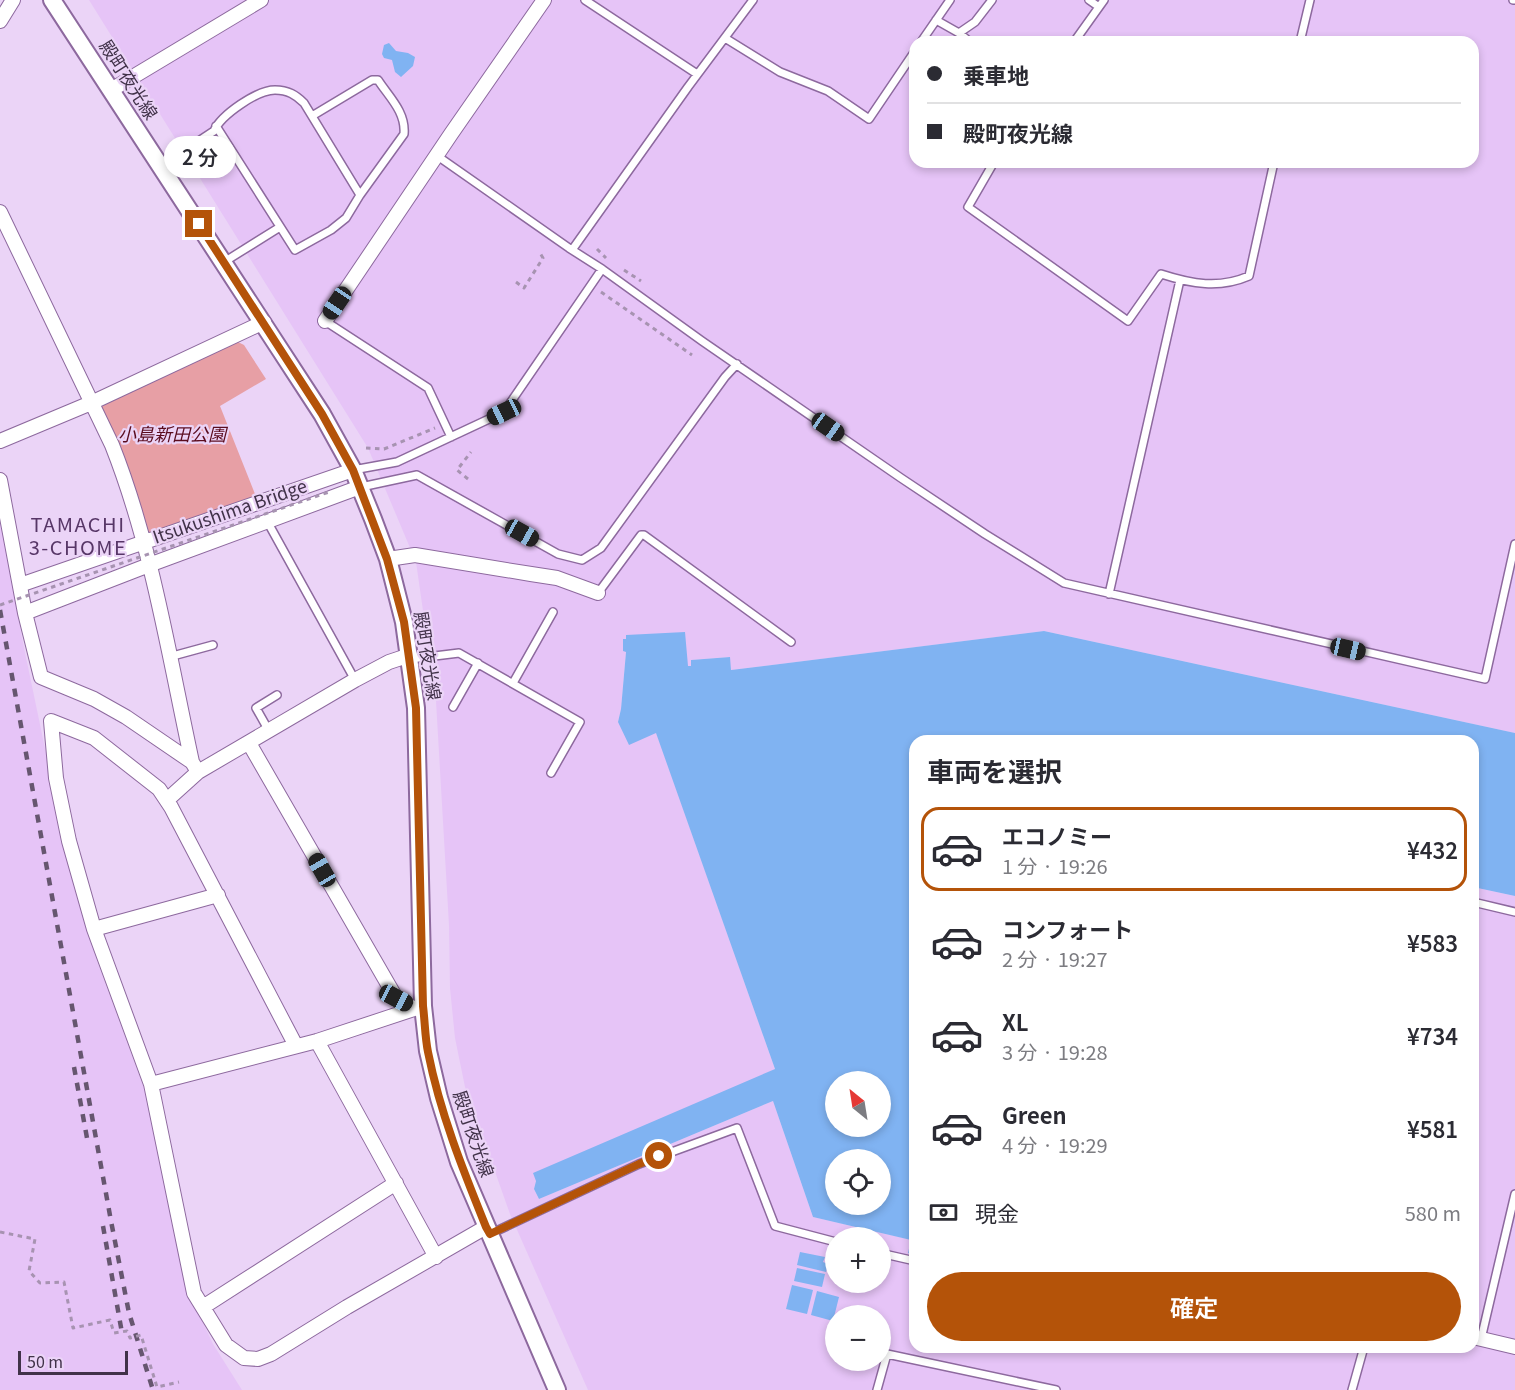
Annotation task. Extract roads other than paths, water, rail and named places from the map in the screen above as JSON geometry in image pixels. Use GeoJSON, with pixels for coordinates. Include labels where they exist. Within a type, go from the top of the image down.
{"type":"FeatureCollection","features":[{"type":"Feature","properties":{"kind":"street"},"geometry":{"type":"LineString","coordinates":[[0,21],[13,0]]}},
{"type":"Feature","properties":{"kind":"street","name":"殿町夜光線"},"geometry":{"type":"LineString","coordinates":[[52,0],[322,414],[353,470],[387,559],[404,622],[416,719],[418,1007],[439,1098],[459,1162],[557,1390]]}},
{"type":"Feature","properties":{"kind":"street"},"geometry":{"type":"LineString","coordinates":[[111,90],[261,0]]}},
{"type":"Feature","properties":{"kind":"street"},"geometry":{"type":"LineString","coordinates":[[325,321],[436,155],[544,0]]}},
{"type":"Feature","properties":{"kind":"street"},"geometry":{"type":"LineString","coordinates":[[0,212],[112,445],[124,475],[149,565],[195,767]]}},
{"type":"Feature","properties":{"kind":"street"},"geometry":{"type":"LineString","coordinates":[[0,441],[91,403],[264,322]]}},
{"type":"Feature","properties":{"kind":"street"},"geometry":{"type":"LineString","coordinates":[[20,585],[353,470]]}},
{"type":"Feature","properties":{"kind":"street"},"geometry":{"type":"LineString","coordinates":[[0,480],[25,613],[41,677],[94,699],[154,735],[195,767]]}},
{"type":"Feature","properties":{"kind":"street"},"geometry":{"type":"LineString","coordinates":[[25,613],[360,487]]}},
{"type":"Feature","properties":{"kind":"street"},"geometry":{"type":"LineString","coordinates":[[387,559],[416,555],[557,578],[598,594]]}},
{"type":"Feature","properties":{"kind":"street"},"geometry":{"type":"LineString","coordinates":[[167,800],[195,767],[249,743],[388,662],[410,657]]}},
{"type":"Feature","properties":{"kind":"street"},"geometry":{"type":"LineString","coordinates":[[296,1046],[218,895],[159,789],[94,738],[51,721],[56,778],[69,842],[94,929],[151,1084],[191,1280],[195,1293],[226,1345],[244,1358],[258,1359],[271,1354],[347,1307],[488,1231]]}},
{"type":"Feature","properties":{"kind":"street"},"geometry":{"type":"LineString","coordinates":[[249,743],[396,998],[418,1007]]}},
{"type":"Feature","properties":{"kind":"street"},"geometry":{"type":"LineString","coordinates":[[94,929],[218,895]]}},
{"type":"Feature","properties":{"kind":"street"},"geometry":{"type":"LineString","coordinates":[[151,1084],[317,1041],[418,1007]]}},
{"type":"Feature","properties":{"kind":"street"},"geometry":{"type":"LineString","coordinates":[[317,1041],[436,1257]]}},
{"type":"Feature","properties":{"kind":"street"},"geometry":{"type":"LineString","coordinates":[[203,1307],[396,1183]]}},
{"type":"Feature","properties":{"kind":"street"},"geometry":{"type":"LineString","coordinates":[[1479,1338],[1515,1347]]}},
{"type":"Feature","properties":{"kind":"lane"},"geometry":{"type":"LineString","coordinates":[[585,0],[698,74]]}},
{"type":"Feature","properties":{"kind":"lane"},"geometry":{"type":"LineString","coordinates":[[572,250],[753,0]]}},
{"type":"Feature","properties":{"kind":"lane"},"geometry":{"type":"LineString","coordinates":[[925,36],[950,0]]}},
{"type":"Feature","properties":{"kind":"lane"},"geometry":{"type":"LineString","coordinates":[[959,33],[975,22],[992,0]]}},
{"type":"Feature","properties":{"kind":"lane"},"geometry":{"type":"LineString","coordinates":[[1089,0],[1099,7]]}},
{"type":"Feature","properties":{"kind":"lane"},"geometry":{"type":"LineString","coordinates":[[1078,36],[1104,0]]}},
{"type":"Feature","properties":{"kind":"lane"},"geometry":{"type":"LineString","coordinates":[[1301,36],[1310,0]]}},
{"type":"Feature","properties":{"kind":"lane"},"geometry":{"type":"LineString","coordinates":[[936,20],[963,36]]}},
{"type":"Feature","properties":{"kind":"lane"},"geometry":{"type":"LineString","coordinates":[[725,38],[780,72],[828,91],[869,118],[909,60]]}},
{"type":"Feature","properties":{"kind":"lane"},"geometry":{"type":"LineString","coordinates":[[216,126],[295,250],[331,230],[346,218],[404,134],[405,124],[402,115],[378,80],[372,80],[312,116]]}},
{"type":"Feature","properties":{"kind":"lane"},"geometry":{"type":"LineString","coordinates":[[161,166],[214,131],[225,115],[264,92],[273,90],[295,94],[304,103],[360,195]]}},
{"type":"Feature","properties":{"kind":"lane"},"geometry":{"type":"LineString","coordinates":[[436,155],[901,478],[1064,583],[1485,679],[1515,544]]}},
{"type":"Feature","properties":{"kind":"lane"},"geometry":{"type":"LineString","coordinates":[[991,168],[968,207],[1128,321],[1161,274],[1189,283],[1233,283],[1249,276],[1273,168]]}},
{"type":"Feature","properties":{"kind":"lane"},"geometry":{"type":"LineString","coordinates":[[224,262],[280,226]]}},
{"type":"Feature","properties":{"kind":"lane"},"geometry":{"type":"LineString","coordinates":[[353,470],[397,462],[504,412],[602,269]]}},
{"type":"Feature","properties":{"kind":"lane"},"geometry":{"type":"LineString","coordinates":[[1109,594],[1180,280]]}},
{"type":"Feature","properties":{"kind":"lane"},"geometry":{"type":"LineString","coordinates":[[325,321],[428,388],[451,437]]}},
{"type":"Feature","properties":{"kind":"lane"},"geometry":{"type":"LineString","coordinates":[[360,487],[417,475],[558,554],[582,560],[601,548],[725,377],[737,364]]}},
{"type":"Feature","properties":{"kind":"lane"},"geometry":{"type":"LineString","coordinates":[[267,521],[355,680]]}},
{"type":"Feature","properties":{"kind":"lane"},"geometry":{"type":"LineString","coordinates":[[598,594],[641,535],[644,535],[791,642]]}},
{"type":"Feature","properties":{"kind":"lane"},"geometry":{"type":"LineString","coordinates":[[513,683],[553,612]]}},
{"type":"Feature","properties":{"kind":"lane"},"geometry":{"type":"LineString","coordinates":[[170,657],[213,645]]}},
{"type":"Feature","properties":{"kind":"lane"},"geometry":{"type":"LineString","coordinates":[[410,657],[459,653],[580,722],[551,773]]}},
{"type":"Feature","properties":{"kind":"lane"},"geometry":{"type":"LineString","coordinates":[[453,707],[478,663]]}},
{"type":"Feature","properties":{"kind":"lane"},"geometry":{"type":"LineString","coordinates":[[269,731],[256,708],[277,695]]}},
{"type":"Feature","properties":{"kind":"lane"},"geometry":{"type":"LineString","coordinates":[[1479,903],[1515,912]]}},
{"type":"Feature","properties":{"kind":"lane"},"geometry":{"type":"LineString","coordinates":[[488,1231],[639,1164],[737,1128],[775,1226],[825,1239]]}},
{"type":"Feature","properties":{"kind":"lane"},"geometry":{"type":"LineString","coordinates":[[1479,1330],[1515,1194]]}},
{"type":"Feature","properties":{"kind":"lane"},"geometry":{"type":"LineString","coordinates":[[891,1256],[909,1260]]}},
{"type":"Feature","properties":{"kind":"lane"},"geometry":{"type":"LineString","coordinates":[[1352,1390],[1362,1353]]}},
{"type":"Feature","properties":{"kind":"lane"},"geometry":{"type":"LineString","coordinates":[[877,1390],[887,1354],[1056,1390]]}},
{"type":"Feature","properties":{"kind":"water"},"geometry":{"type":"Polygon","coordinates":[[[389,43],[396,51],[415,57],[413,66],[401,77],[395,72],[392,60],[384,58],[382,54],[384,45],[389,43]]]}},
{"type":"Feature","properties":{"kind":"water"},"geometry":{"type":"Polygon","coordinates":[[[1044,631],[1515,733],[1515,896],[1479,888],[1479,735],[909,735],[909,1240],[891,1235],[891,1227],[856,1227],[813,1217],[773,1101],[539,1199],[534,1189],[536,1181],[533,1173],[775,1069],[656,733],[629,745],[618,722],[626,652],[623,651],[623,639],[626,639],[626,635],[685,632],[688,666],[691,666],[691,660],[730,657],[731,670],[1044,631]]]}},
{"type":"Feature","properties":{"kind":"water"},"geometry":{"type":"Polygon","coordinates":[[[800,1252],[825,1257],[823,1262],[825,1272],[797,1265],[800,1252]]]}},
{"type":"Feature","properties":{"kind":"water"},"geometry":{"type":"Polygon","coordinates":[[[797,1268],[825,1274],[822,1287],[794,1281],[797,1268]]]}},
{"type":"Feature","properties":{"kind":"water"},"geometry":{"type":"Polygon","coordinates":[[[792,1285],[813,1290],[807,1314],[786,1309],[792,1285]]]}},
{"type":"Feature","properties":{"kind":"water"},"geometry":{"type":"Polygon","coordinates":[[[817,1291],[839,1297],[837,1305],[825,1305],[825,1319],[811,1315],[817,1291]]]}},
{"type":"Feature","properties":{"kind":"railway"},"geometry":{"type":"LineString","coordinates":[[0,610],[129,1313],[153,1390]]}},
{"type":"Feature","properties":{"kind":"railway"},"geometry":{"type":"LineString","coordinates":[[74,1067],[87,1138]]}},
{"type":"Feature","properties":{"kind":"railway"},"geometry":{"type":"LineString","coordinates":[[103,1226],[122,1333]]}},
{"type":"Feature","properties":{"kind":"district","name":"TAMACHI 3-CHOME"},"geometry":{"type":"Point","coordinates":[78,536]}},
{"type":"Feature","properties":{"kind":"park label","name":"小島新田公園"},"geometry":{"type":"Point","coordinates":[172,435]}}]}
